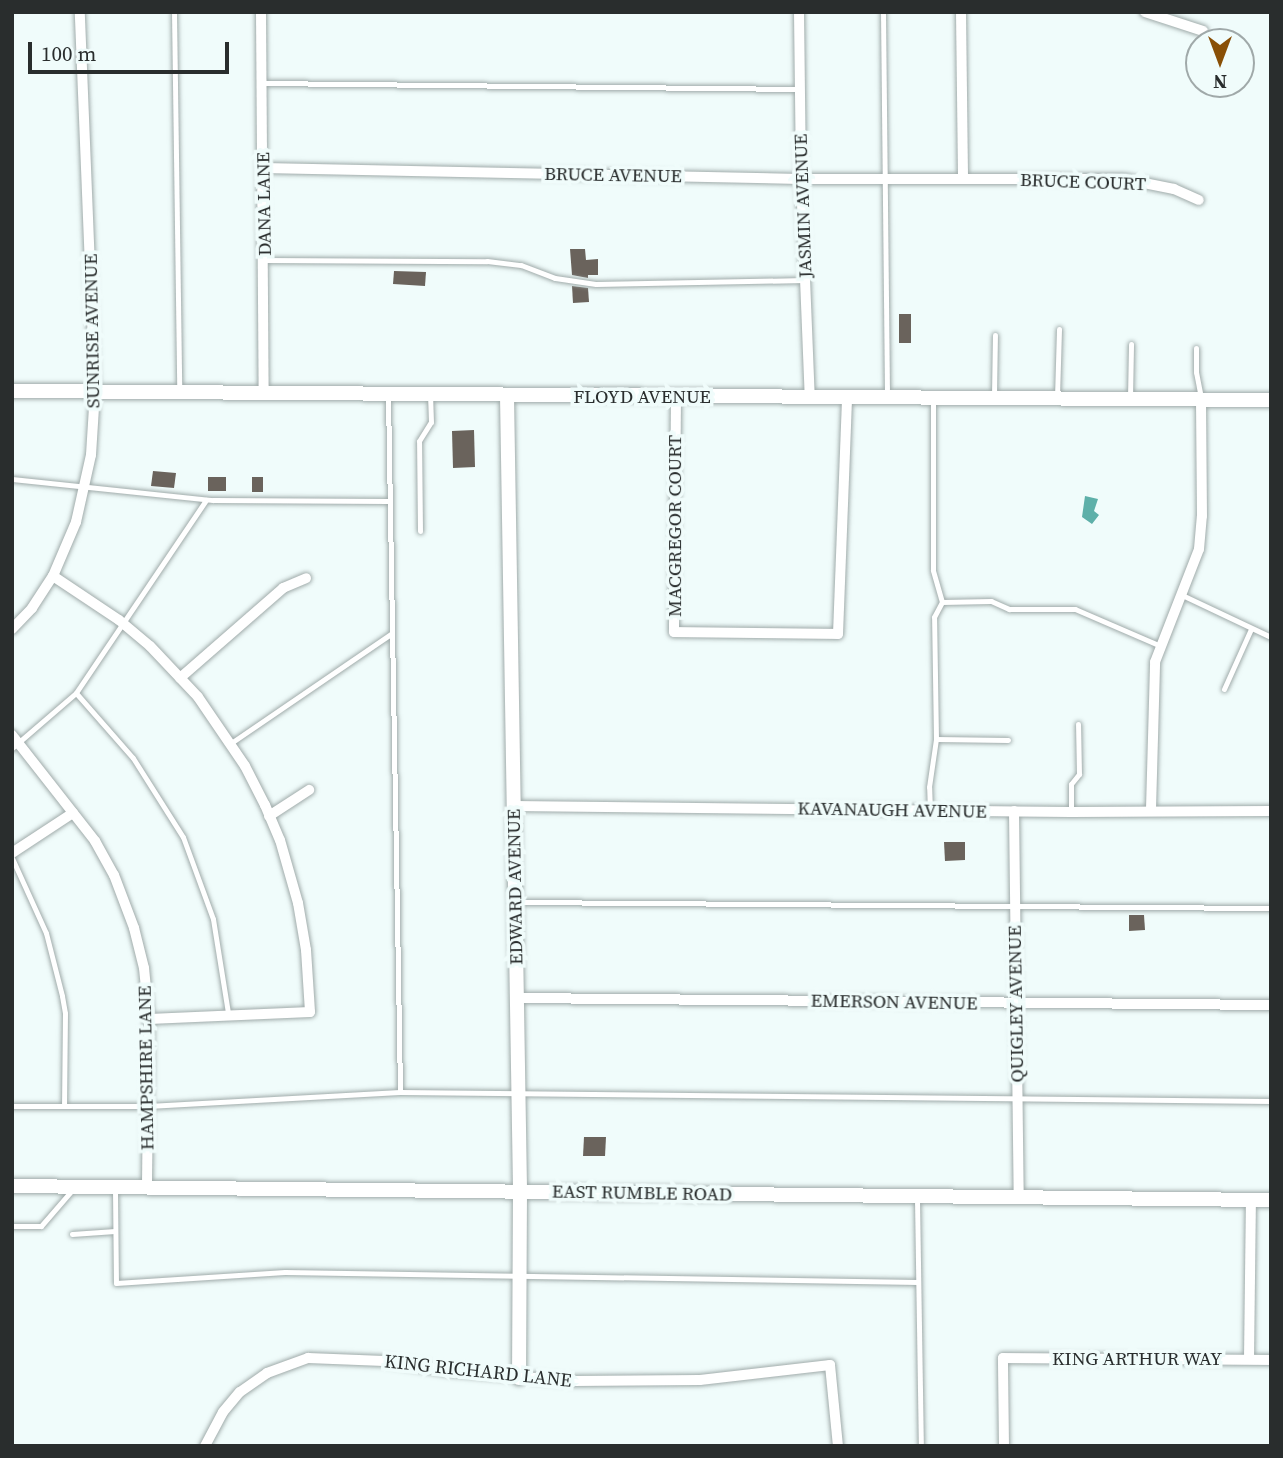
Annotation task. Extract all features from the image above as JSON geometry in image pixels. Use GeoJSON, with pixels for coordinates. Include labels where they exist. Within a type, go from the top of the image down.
{"type":"FeatureCollection","features":[{"type":"Feature","properties":{"kind":"street","name":"SUNRISE AVENUE"},"geometry":{"type":"LineString","coordinates":[[12,629],[32,608],[53,576],[76,522],[86,485],[95,392],[80,12]]}},
{"type":"Feature","properties":{"kind":"street","name":"DANA LANE"},"geometry":{"type":"LineString","coordinates":[[261,12],[264,395]]}},
{"type":"Feature","properties":{"kind":"street","name":"JASMIN AVENUE"},"geometry":{"type":"LineString","coordinates":[[799,12],[801,179],[810,399]]}},
{"type":"Feature","properties":{"kind":"street"},"geometry":{"type":"LineString","coordinates":[[961,12],[963,179]]}},
{"type":"Feature","properties":{"kind":"street"},"geometry":{"type":"LineString","coordinates":[[1145,12],[1194,28]]}},
{"type":"Feature","properties":{"kind":"street","name":"BRUCE AVENUE"},"geometry":{"type":"LineString","coordinates":[[264,168],[801,179],[963,179]]}},
{"type":"Feature","properties":{"kind":"street","name":"BRUCE COURT"},"geometry":{"type":"LineString","coordinates":[[963,179],[1124,179],[1163,186],[1199,200]]}},
{"type":"Feature","properties":{"kind":"street","name":"FLOYD AVENUE"},"geometry":{"type":"LineString","coordinates":[[12,391],[387,396],[1271,400]]}},
{"type":"Feature","properties":{"kind":"street","name":"EDWARD AVENUE"},"geometry":{"type":"LineString","coordinates":[[507,396],[520,1191],[519,1378]]}},
{"type":"Feature","properties":{"kind":"street","name":"MACGREGOR COURT"},"geometry":{"type":"LineString","coordinates":[[676,397],[674,632],[838,634],[847,398]]}},
{"type":"Feature","properties":{"kind":"street"},"geometry":{"type":"LineString","coordinates":[[1151,809],[1153,681],[1161,646],[1199,548],[1202,516],[1201,398]]}},
{"type":"Feature","properties":{"kind":"street"},"geometry":{"type":"LineString","coordinates":[[53,576],[123,624],[180,678],[231,743],[270,816],[298,903],[306,950],[310,1012],[228,1013],[149,1019]]}},
{"type":"Feature","properties":{"kind":"street"},"geometry":{"type":"LineString","coordinates":[[180,678],[283,588],[306,578]]}},
{"type":"Feature","properties":{"kind":"street","name":"HAMPSHIRE LANE"},"geometry":{"type":"LineString","coordinates":[[14,742],[73,813],[114,875],[130,917],[144,968],[149,1019],[147,1187]]}},
{"type":"Feature","properties":{"kind":"street"},"geometry":{"type":"LineString","coordinates":[[270,816],[309,790]]}},
{"type":"Feature","properties":{"kind":"street","name":"KAVANAUGH AVENUE"},"geometry":{"type":"LineString","coordinates":[[513,806],[1071,812],[1151,809],[1271,811]]}},
{"type":"Feature","properties":{"kind":"street","name":"QUIGLEY AVENUE"},"geometry":{"type":"LineString","coordinates":[[1014,811],[1019,1197]]}},
{"type":"Feature","properties":{"kind":"street"},"geometry":{"type":"LineString","coordinates":[[12,855],[73,813]]}},
{"type":"Feature","properties":{"kind":"street","name":"EMERSON AVENUE"},"geometry":{"type":"LineString","coordinates":[[517,998],[1271,1005]]}},
{"type":"Feature","properties":{"kind":"street","name":"EAST RUMBLE ROAD"},"geometry":{"type":"LineString","coordinates":[[12,1186],[1271,1200]]}},
{"type":"Feature","properties":{"kind":"street"},"geometry":{"type":"LineString","coordinates":[[1249,1359],[1251,1200]]}},
{"type":"Feature","properties":{"kind":"street","name":"KING RICHARD LANE"},"geometry":{"type":"LineString","coordinates":[[205,1446],[223,1412],[240,1392],[267,1373],[307,1358],[384,1361],[519,1378],[625,1382],[700,1380],[830,1365],[838,1446]]}},
{"type":"Feature","properties":{"kind":"street","name":"KING ARTHUR WAY"},"geometry":{"type":"LineString","coordinates":[[1004,1446],[1003,1358],[1271,1360]]}},
{"type":"Feature","properties":{"kind":"lane"},"geometry":{"type":"LineString","coordinates":[[174,12],[179,394]]}},
{"type":"Feature","properties":{"kind":"lane"},"geometry":{"type":"LineString","coordinates":[[883,12],[887,398]]}},
{"type":"Feature","properties":{"kind":"lane"},"geometry":{"type":"LineString","coordinates":[[262,83],[800,89]]}},
{"type":"Feature","properties":{"kind":"lane"},"geometry":{"type":"LineString","coordinates":[[265,260],[487,261],[521,265],[555,278],[596,284],[805,280]]}},
{"type":"Feature","properties":{"kind":"lane"},"geometry":{"type":"LineString","coordinates":[[1057,400],[1059,330]]}},
{"type":"Feature","properties":{"kind":"lane"},"geometry":{"type":"LineString","coordinates":[[994,400],[995,335]]}},
{"type":"Feature","properties":{"kind":"lane"},"geometry":{"type":"LineString","coordinates":[[1130,398],[1131,344]]}},
{"type":"Feature","properties":{"kind":"lane"},"geometry":{"type":"LineString","coordinates":[[1196,348],[1196,372],[1201,398]]}},
{"type":"Feature","properties":{"kind":"lane"},"geometry":{"type":"LineString","coordinates":[[387,396],[400,1092]]}},
{"type":"Feature","properties":{"kind":"lane"},"geometry":{"type":"LineString","coordinates":[[420,531],[419,442],[431,422],[430,396]]}},
{"type":"Feature","properties":{"kind":"lane"},"geometry":{"type":"LineString","coordinates":[[930,811],[929,787],[936,739],[934,617],[942,602],[933,570],[933,399]]}},
{"type":"Feature","properties":{"kind":"lane"},"geometry":{"type":"LineString","coordinates":[[12,479],[206,500],[388,501]]}},
{"type":"Feature","properties":{"kind":"lane"},"geometry":{"type":"LineString","coordinates":[[14,742],[76,692],[206,500]]}},
{"type":"Feature","properties":{"kind":"lane"},"geometry":{"type":"LineString","coordinates":[[1182,595],[1271,637]]}},
{"type":"Feature","properties":{"kind":"lane"},"geometry":{"type":"LineString","coordinates":[[942,602],[990,601],[1009,609],[1075,609],[1161,646]]}},
{"type":"Feature","properties":{"kind":"lane"},"geometry":{"type":"LineString","coordinates":[[1224,689],[1251,629]]}},
{"type":"Feature","properties":{"kind":"lane"},"geometry":{"type":"LineString","coordinates":[[231,743],[391,634]]}},
{"type":"Feature","properties":{"kind":"lane"},"geometry":{"type":"LineString","coordinates":[[76,692],[133,758],[183,837],[213,919],[228,1013]]}},
{"type":"Feature","properties":{"kind":"lane"},"geometry":{"type":"LineString","coordinates":[[1071,812],[1071,784],[1079,774],[1079,724]]}},
{"type":"Feature","properties":{"kind":"lane"},"geometry":{"type":"LineString","coordinates":[[936,739],[1008,740]]}},
{"type":"Feature","properties":{"kind":"lane"},"geometry":{"type":"LineString","coordinates":[[12,855],[46,933],[62,996],[65,1013],[64,1106]]}},
{"type":"Feature","properties":{"kind":"lane"},"geometry":{"type":"LineString","coordinates":[[515,902],[1271,908]]}},
{"type":"Feature","properties":{"kind":"lane"},"geometry":{"type":"LineString","coordinates":[[12,1106],[148,1105],[400,1092],[1271,1101]]}},
{"type":"Feature","properties":{"kind":"lane"},"geometry":{"type":"LineString","coordinates":[[12,1226],[41,1226],[75,1187]]}},
{"type":"Feature","properties":{"kind":"lane"},"geometry":{"type":"LineString","coordinates":[[115,1187],[116,1283],[285,1272],[919,1282]]}},
{"type":"Feature","properties":{"kind":"lane"},"geometry":{"type":"LineString","coordinates":[[917,1196],[921,1446]]}},
{"type":"Feature","properties":{"kind":"lane"},"geometry":{"type":"LineString","coordinates":[[72,1234],[115,1231]]}},
{"type":"Feature","properties":{"kind":"water"},"geometry":{"type":"Polygon","coordinates":[[[1085,496],[1098,499],[1094,511],[1099,515],[1092,524],[1082,517],[1085,496]]]}},
{"type":"Feature","properties":{"kind":"building"},"geometry":{"type":"Polygon","coordinates":[[[570,249],[585,249],[586,260],[598,259],[598,275],[588,275],[588,278],[572,275],[570,249]]]}},
{"type":"Feature","properties":{"kind":"building"},"geometry":{"type":"Polygon","coordinates":[[[394,271],[426,272],[425,286],[393,284],[394,271]]]}},
{"type":"Feature","properties":{"kind":"building"},"geometry":{"type":"Polygon","coordinates":[[[572,286],[588,288],[589,302],[573,303],[572,286]]]}},
{"type":"Feature","properties":{"kind":"building"},"geometry":{"type":"Polygon","coordinates":[[[899,314],[911,314],[911,343],[899,343],[899,314]]]}},
{"type":"Feature","properties":{"kind":"building"},"geometry":{"type":"Polygon","coordinates":[[[474,430],[475,467],[453,468],[452,431],[474,430]]]}},
{"type":"Feature","properties":{"kind":"building"},"geometry":{"type":"Polygon","coordinates":[[[153,471],[176,473],[174,488],[151,486],[153,471]]]}},
{"type":"Feature","properties":{"kind":"building"},"geometry":{"type":"Polygon","coordinates":[[[208,477],[226,477],[226,491],[208,491],[208,477]]]}},
{"type":"Feature","properties":{"kind":"building"},"geometry":{"type":"Polygon","coordinates":[[[252,477],[263,477],[263,492],[252,492],[252,477]]]}},
{"type":"Feature","properties":{"kind":"building"},"geometry":{"type":"Polygon","coordinates":[[[944,842],[965,842],[965,860],[945,861],[944,842]]]}},
{"type":"Feature","properties":{"kind":"building"},"geometry":{"type":"Polygon","coordinates":[[[1129,915],[1144,915],[1145,930],[1129,931],[1129,915]]]}},
{"type":"Feature","properties":{"kind":"building"},"geometry":{"type":"Polygon","coordinates":[[[584,1137],[606,1137],[605,1156],[583,1156],[584,1137]]]}}]}
